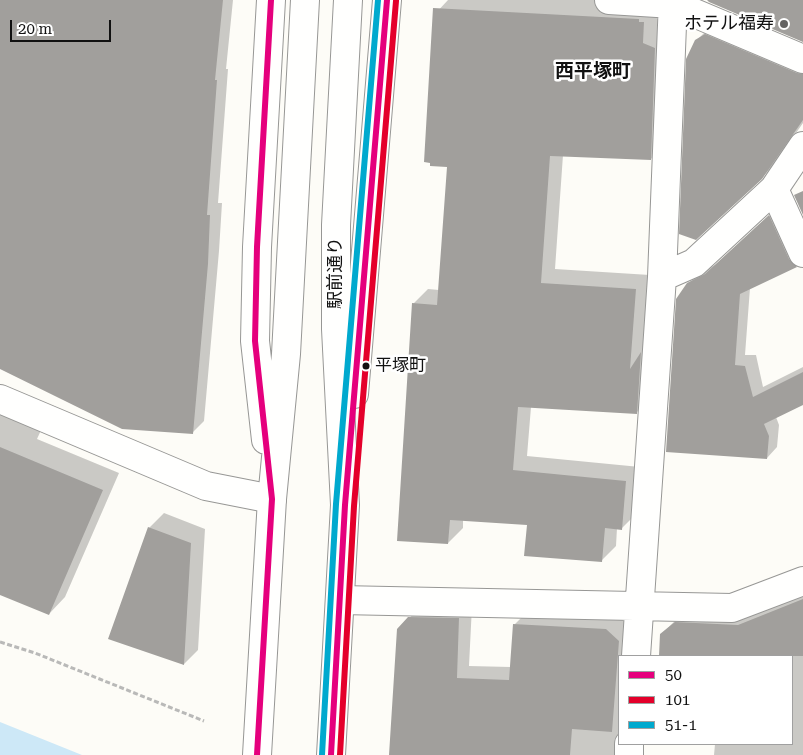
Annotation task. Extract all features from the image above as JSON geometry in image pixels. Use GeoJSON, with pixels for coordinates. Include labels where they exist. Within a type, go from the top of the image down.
{"type":"FeatureCollection","features":[{"type":"Feature","properties":{"kind":"street"},"geometry":{"type":"LineString","coordinates":[[270,0],[255,341],[272,499]]}},
{"type":"Feature","properties":{"kind":"street"},"geometry":{"type":"LineString","coordinates":[[257,755],[272,499],[286,354],[305,0]]}},
{"type":"Feature","properties":{"kind":"street","name":"駅前通り"},"geometry":{"type":"LineString","coordinates":[[331,755],[345,506],[336,329],[336,225],[348,0]]}},
{"type":"Feature","properties":{"kind":"street"},"geometry":{"type":"LineString","coordinates":[[345,506],[387,0]]}},
{"type":"Feature","properties":{"kind":"street"},"geometry":{"type":"LineString","coordinates":[[609,0],[673,2],[803,59]]}},
{"type":"Feature","properties":{"kind":"street"},"geometry":{"type":"LineString","coordinates":[[636,655],[662,277],[673,2]]}},
{"type":"Feature","properties":{"kind":"street"},"geometry":{"type":"LineString","coordinates":[[662,277],[694,263],[774,189],[803,146]]}},
{"type":"Feature","properties":{"kind":"street"},"geometry":{"type":"LineString","coordinates":[[774,189],[803,253]]}},
{"type":"Feature","properties":{"kind":"street"},"geometry":{"type":"LineString","coordinates":[[0,399],[206,486],[272,499]]}},
{"type":"Feature","properties":{"kind":"street"},"geometry":{"type":"LineString","coordinates":[[340,600],[732,608],[803,580]]}},
{"type":"Feature","properties":{"kind":"path"},"geometry":{"type":"LineString","coordinates":[[0,642],[34,653],[204,721]]}},
{"type":"Feature","properties":{"kind":"water"},"geometry":{"type":"Polygon","coordinates":[[[0,722],[82,755],[0,755],[0,722]]]}},
{"type":"Feature","properties":{"kind":"building"},"geometry":{"type":"Polygon","coordinates":[[[0,0],[223,0],[215,80],[217,80],[207,215],[210,215],[208,264],[193,434],[122,429],[0,369],[0,0]]]}},
{"type":"Feature","properties":{"kind":"building","name":"ホテル福寿"},"geometry":{"type":"Polygon","coordinates":[[[707,0],[803,0],[803,42],[709,2],[707,0]]]}},
{"type":"Feature","properties":{"kind":"building"},"geometry":{"type":"Polygon","coordinates":[[[433,8],[639,19],[639,22],[644,22],[643,43],[655,48],[651,160],[550,156],[541,283],[636,289],[630,369],[641,352],[637,414],[518,407],[513,470],[626,481],[622,530],[605,528],[602,562],[524,556],[527,525],[450,520],[448,544],[397,541],[412,303],[437,305],[447,167],[430,166],[430,163],[424,162],[433,8]]]}},
{"type":"Feature","properties":{"kind":"building"},"geometry":{"type":"Polygon","coordinates":[[[705,34],[803,74],[803,120],[762,179],[696,240],[679,234],[686,59],[695,40],[705,34]]]}},
{"type":"Feature","properties":{"kind":"building"},"geometry":{"type":"Polygon","coordinates":[[[803,191],[803,215],[794,195],[803,191]]]}},
{"type":"Feature","properties":{"kind":"building"},"geometry":{"type":"Polygon","coordinates":[[[769,215],[789,259],[797,267],[740,294],[735,365],[745,366],[753,397],[803,372],[803,405],[764,424],[769,436],[767,459],[666,452],[676,299],[687,283],[705,274],[769,215]]]}},
{"type":"Feature","properties":{"kind":"building"},"geometry":{"type":"Polygon","coordinates":[[[0,447],[103,490],[49,615],[0,595],[0,447]]]}},
{"type":"Feature","properties":{"kind":"building"},"geometry":{"type":"Polygon","coordinates":[[[148,527],[191,543],[184,665],[108,639],[148,527]]]}},
{"type":"Feature","properties":{"kind":"building"},"geometry":{"type":"Polygon","coordinates":[[[803,599],[803,656],[659,655],[660,634],[675,622],[738,625],[803,599]]]}},
{"type":"Feature","properties":{"kind":"building"},"geometry":{"type":"Polygon","coordinates":[[[408,617],[459,618],[457,678],[509,680],[513,624],[606,629],[619,641],[612,732],[572,729],[570,755],[389,755],[397,629],[408,617]]]}},
{"type":"Feature","properties":{"kind":"transit line","name":"50"},"geometry":{"type":"LineString","coordinates":[[257,755],[272,499],[255,341],[257,247],[271,0]]}},
{"type":"Feature","properties":{"kind":"transit line","name":"51-1"},"geometry":{"type":"LineString","coordinates":[[322,755],[336,504],[378,0]]}},
{"type":"Feature","properties":{"kind":"transit line","name":"50"},"geometry":{"type":"LineString","coordinates":[[331,755],[345,505],[387,0]]}},
{"type":"Feature","properties":{"kind":"transit line","name":"101"},"geometry":{"type":"LineString","coordinates":[[340,755],[354,506],[396,1]]}},
{"type":"Feature","properties":{"kind":"place","name":"ホテル福寿"},"geometry":{"type":"Point","coordinates":[784,24]}},
{"type":"Feature","properties":{"kind":"place","name":"平塚町"},"geometry":{"type":"Point","coordinates":[366,366]}},
{"type":"Feature","properties":{"kind":"district","name":"西平塚町"},"geometry":{"type":"Point","coordinates":[593,71]}}]}
